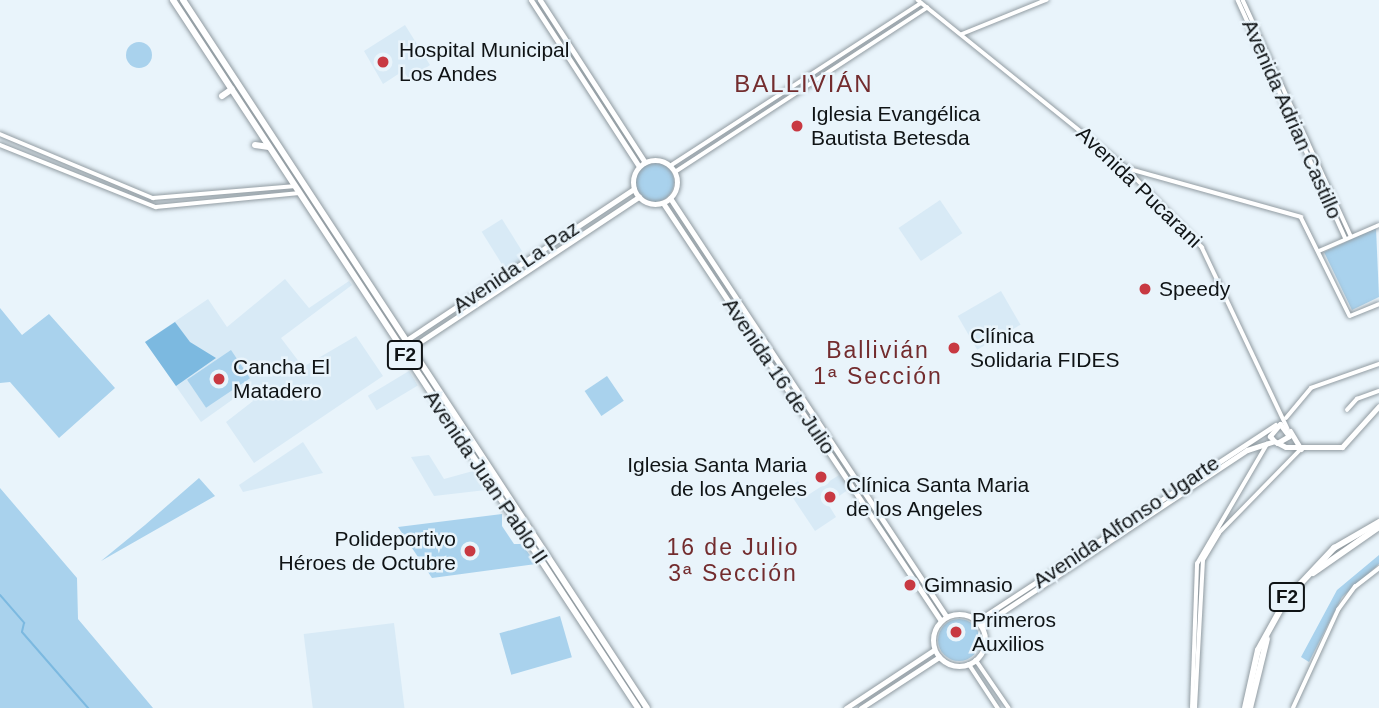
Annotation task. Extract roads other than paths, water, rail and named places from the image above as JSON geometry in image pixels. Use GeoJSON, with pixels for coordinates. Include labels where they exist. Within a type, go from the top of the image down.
{"type":"FeatureCollection","features":[{"type":"Feature","properties":{"kind":"highway","name":"Avenida Juan Pablo II"},"geometry":{"type":"LineString","coordinates":[[173,0],[297,190],[402,343]]}},
{"type":"Feature","properties":{"kind":"highway","name":"Avenida Juan Pablo II"},"geometry":{"type":"LineString","coordinates":[[183,0],[638,708]]}},
{"type":"Feature","properties":{"kind":"highway"},"geometry":{"type":"LineString","coordinates":[[222,96],[232,89]]}},
{"type":"Feature","properties":{"kind":"highway"},"geometry":{"type":"LineString","coordinates":[[255,145],[269,147]]}},
{"type":"Feature","properties":{"kind":"highway","name":"Avenida Juan Pablo II"},"geometry":{"type":"LineString","coordinates":[[407,351],[647,708]]}},
{"type":"Feature","properties":{"kind":"highway","name":"F2"},"geometry":{"type":"LineString","coordinates":[[1248,708],[1252,665],[1282,604],[1325,556],[1379,522]]}},
{"type":"Feature","properties":{"kind":"highway","name":"F2"},"geometry":{"type":"LineString","coordinates":[[1248,708],[1260,660],[1280,614],[1318,568],[1379,527]]}},
{"type":"Feature","properties":{"kind":"main road"},"geometry":{"type":"LineString","coordinates":[[531,0],[639,166]]}},
{"type":"Feature","properties":{"kind":"main road"},"geometry":{"type":"LineString","coordinates":[[540,0],[645,162]]}},
{"type":"Feature","properties":{"kind":"main road"},"geometry":{"type":"LineString","coordinates":[[645,162],[670,166],[675,172],[677,186],[670,198],[663,203],[639,197],[634,189],[639,166],[645,162]]}},
{"type":"Feature","properties":{"kind":"main road","name":"Avenida La Paz"},"geometry":{"type":"LineString","coordinates":[[402,343],[634,189]]}},
{"type":"Feature","properties":{"kind":"main road","name":"Avenida La Paz"},"geometry":{"type":"LineString","coordinates":[[407,351],[639,197]]}},
{"type":"Feature","properties":{"kind":"main road","name":"Avenida 16 de Julio"},"geometry":{"type":"LineString","coordinates":[[670,198],[944,618]]}},
{"type":"Feature","properties":{"kind":"main road","name":"Avenida 16 de Julio"},"geometry":{"type":"LineString","coordinates":[[663,203],[944,618]]}},
{"type":"Feature","properties":{"kind":"main road"},"geometry":{"type":"LineString","coordinates":[[1301,449],[1288,430],[1275,425],[1270,434],[1273,442],[1301,449],[1348,444],[1379,406]]}},
{"type":"Feature","properties":{"kind":"main road","name":"Avenida Alfonso Ugarte"},"geometry":{"type":"LineString","coordinates":[[979,624],[1275,425]]}},
{"type":"Feature","properties":{"kind":"main road","name":"Avenida Alfonso Ugarte"},"geometry":{"type":"LineString","coordinates":[[979,624],[1247,450],[1287,440],[1288,430]]}},
{"type":"Feature","properties":{"kind":"main road"},"geometry":{"type":"LineString","coordinates":[[961,614],[979,624],[985,642],[976,660],[955,666],[939,657],[934,650],[933,636],[944,618],[961,614]]}},
{"type":"Feature","properties":{"kind":"main road"},"geometry":{"type":"LineString","coordinates":[[846,708],[934,650]]}},
{"type":"Feature","properties":{"kind":"main road"},"geometry":{"type":"LineString","coordinates":[[861,708],[939,657]]}},
{"type":"Feature","properties":{"kind":"street"},"geometry":{"type":"LineString","coordinates":[[962,34],[1046,0]]}},
{"type":"Feature","properties":{"kind":"street","name":"Avenida Adrian Castillo"},"geometry":{"type":"LineString","coordinates":[[1240,0],[1348,237]]}},
{"type":"Feature","properties":{"kind":"street"},"geometry":{"type":"LineString","coordinates":[[670,166],[920,1]]}},
{"type":"Feature","properties":{"kind":"street","name":"Avenida Pucarani"},"geometry":{"type":"LineString","coordinates":[[920,1],[1127,167],[1207,253],[1286,418],[1288,430]]}},
{"type":"Feature","properties":{"kind":"street"},"geometry":{"type":"LineString","coordinates":[[675,172],[927,8]]}},
{"type":"Feature","properties":{"kind":"street"},"geometry":{"type":"LineString","coordinates":[[0,134],[153,198],[297,190]]}},
{"type":"Feature","properties":{"kind":"street"},"geometry":{"type":"LineString","coordinates":[[0,145],[148,206],[297,190]]}},
{"type":"Feature","properties":{"kind":"street"},"geometry":{"type":"LineString","coordinates":[[1127,167],[1301,218],[1350,316],[1379,304]]}},
{"type":"Feature","properties":{"kind":"street"},"geometry":{"type":"LineString","coordinates":[[1319,251],[1379,225]]}},
{"type":"Feature","properties":{"kind":"street"},"geometry":{"type":"LineString","coordinates":[[1286,418],[1311,388],[1379,364]]}},
{"type":"Feature","properties":{"kind":"street"},"geometry":{"type":"LineString","coordinates":[[1348,410],[1357,399],[1379,391]]}},
{"type":"Feature","properties":{"kind":"street"},"geometry":{"type":"LineString","coordinates":[[1194,708],[1197,564],[1273,442]]}},
{"type":"Feature","properties":{"kind":"street"},"geometry":{"type":"LineString","coordinates":[[1194,708],[1203,559],[1219,533],[1301,449]]}},
{"type":"Feature","properties":{"kind":"street"},"geometry":{"type":"LineString","coordinates":[[1293,708],[1338,610],[1355,587],[1379,568]]}},
{"type":"Feature","properties":{"kind":"street"},"geometry":{"type":"LineString","coordinates":[[976,660],[1009,708]]}},
{"type":"Feature","properties":{"kind":"street"},"geometry":{"type":"LineString","coordinates":[[969,664],[998,708]]}},
{"type":"Feature","properties":{"kind":"waterway"},"geometry":{"type":"LineString","coordinates":[[0,595],[24,623],[22,632],[88,708]]}},
{"type":"Feature","properties":{"kind":"place","name":"Hospital Municipal Los Andes"},"geometry":{"type":"Point","coordinates":[383,62]}},
{"type":"Feature","properties":{"kind":"place","name":"Iglesia Evangélica Bautista Betesda"},"geometry":{"type":"Point","coordinates":[797,126]}},
{"type":"Feature","properties":{"kind":"place","name":"Speedy"},"geometry":{"type":"Point","coordinates":[1145,289]}},
{"type":"Feature","properties":{"kind":"place","name":"Clínica Solidaria FIDES"},"geometry":{"type":"Point","coordinates":[954,348]}},
{"type":"Feature","properties":{"kind":"place","name":"Cancha El Matadero"},"geometry":{"type":"Point","coordinates":[219,379]}},
{"type":"Feature","properties":{"kind":"place","name":"Iglesia Santa Maria de los Angeles"},"geometry":{"type":"Point","coordinates":[821,477]}},
{"type":"Feature","properties":{"kind":"place","name":"Clínica Santa Maria de los Angeles"},"geometry":{"type":"Point","coordinates":[830,497]}},
{"type":"Feature","properties":{"kind":"place","name":"Polideportivo Héroes de Octubre"},"geometry":{"type":"Point","coordinates":[470,551]}},
{"type":"Feature","properties":{"kind":"place","name":"Gimnasio"},"geometry":{"type":"Point","coordinates":[910,585]}},
{"type":"Feature","properties":{"kind":"place","name":"Primeros Auxilios"},"geometry":{"type":"Point","coordinates":[956,632]}},
{"type":"Feature","properties":{"kind":"district","name":"BALLIVIÁN"},"geometry":{"type":"Point","coordinates":[804,84]}},
{"type":"Feature","properties":{"kind":"district","name":"Ballivián 1ª Sección"},"geometry":{"type":"Point","coordinates":[878,363]}},
{"type":"Feature","properties":{"kind":"district","name":"16 de Julio 3ª Sección"},"geometry":{"type":"Point","coordinates":[733,560]}}]}
